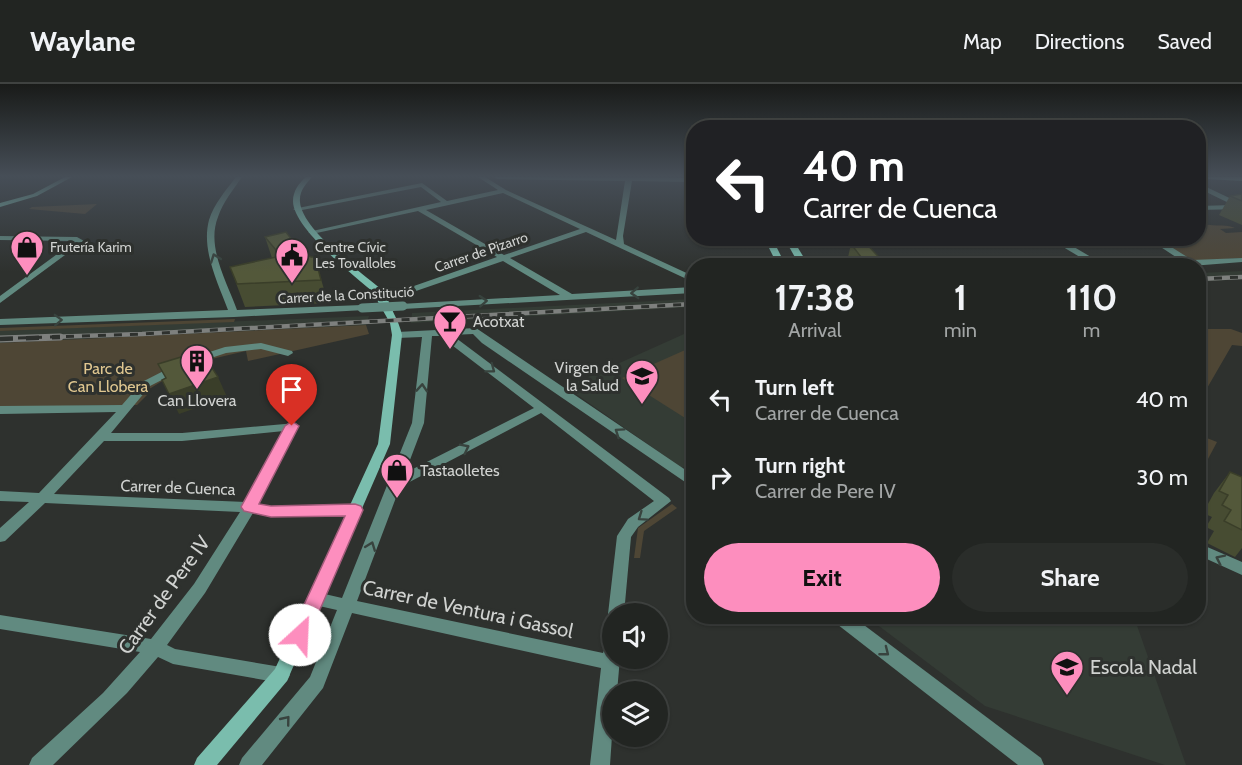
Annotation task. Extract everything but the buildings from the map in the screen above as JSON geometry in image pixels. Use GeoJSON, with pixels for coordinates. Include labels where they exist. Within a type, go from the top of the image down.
{"type":"FeatureCollection","features":[{"type":"Feature","properties":{"kind":"street"},"geometry":{"type":"LineString","coordinates":[[219,209],[213,218],[210,231],[212,249],[234,314]]}},
{"type":"Feature","properties":{"kind":"street"},"geometry":{"type":"LineString","coordinates":[[204,765],[281,675],[384,444],[397,335],[395,323],[382,300],[382,295],[312,232],[297,209]]}},
{"type":"Feature","properties":{"kind":"street"},"geometry":{"type":"LineString","coordinates":[[312,232],[419,209],[569,296]]}},
{"type":"Feature","properties":{"kind":"street"},"geometry":{"type":"LineString","coordinates":[[541,209],[686,276]]}},
{"type":"Feature","properties":{"kind":"street"},"geometry":{"type":"LineString","coordinates":[[620,245],[619,236],[624,209]]}},
{"type":"Feature","properties":{"kind":"street","name":"Carrer de Pizarro"},"geometry":{"type":"LineString","coordinates":[[382,295],[413,289],[586,230]]}},
{"type":"Feature","properties":{"kind":"street"},"geometry":{"type":"LineString","coordinates":[[0,238],[77,239],[80,241],[0,300]]}},
{"type":"Feature","properties":{"kind":"street"},"geometry":{"type":"LineString","coordinates":[[1066,246],[1087,258]]}},
{"type":"Feature","properties":{"kind":"street"},"geometry":{"type":"LineString","coordinates":[[1164,246],[1183,258]]}},
{"type":"Feature","properties":{"kind":"street"},"geometry":{"type":"LineString","coordinates":[[1206,262],[1242,260]]}},
{"type":"Feature","properties":{"kind":"street","name":"Carrer de la Constitució"},"geometry":{"type":"LineString","coordinates":[[0,322],[234,314],[686,290]]}},
{"type":"Feature","properties":{"kind":"street"},"geometry":{"type":"LineString","coordinates":[[397,335],[476,331],[486,341],[686,477]]}},
{"type":"Feature","properties":{"kind":"street"},"geometry":{"type":"LineString","coordinates":[[249,765],[317,682],[418,423],[427,334]]}},
{"type":"Feature","properties":{"kind":"street"},"geometry":{"type":"LineString","coordinates":[[444,334],[664,501],[633,523],[624,536],[617,603]]}},
{"type":"Feature","properties":{"kind":"street"},"geometry":{"type":"LineString","coordinates":[[0,537],[41,499],[102,436],[127,408],[136,393],[160,375],[225,350],[261,346],[288,353]]}},
{"type":"Feature","properties":{"kind":"street"},"geometry":{"type":"LineString","coordinates":[[0,410],[127,408]]}},
{"type":"Feature","properties":{"kind":"street"},"geometry":{"type":"LineString","coordinates":[[394,484],[542,408]]}},
{"type":"Feature","properties":{"kind":"street","name":"Carrer de Pere IV"},"geometry":{"type":"LineString","coordinates":[[39,765],[131,676],[190,600],[249,507],[292,426],[182,437],[102,436]]}},
{"type":"Feature","properties":{"kind":"street","name":"Carrer de Cuenca"},"geometry":{"type":"LineString","coordinates":[[0,496],[249,507],[271,512],[355,510]]}},
{"type":"Feature","properties":{"kind":"street"},"geometry":{"type":"LineString","coordinates":[[1206,552],[1242,569]]}},
{"type":"Feature","properties":{"kind":"street","name":"Carrer de Ventura i Gassol"},"geometry":{"type":"LineString","coordinates":[[316,600],[602,653]]}},
{"type":"Feature","properties":{"kind":"street"},"geometry":{"type":"LineString","coordinates":[[0,622],[154,647],[173,656],[281,675]]}},
{"type":"Feature","properties":{"kind":"street"},"geometry":{"type":"LineString","coordinates":[[849,624],[1034,765]]}},
{"type":"Feature","properties":{"kind":"street"},"geometry":{"type":"LineString","coordinates":[[600,765],[610,669]]}},
{"type":"Feature","properties":{"kind":"shaded area"},"geometry":{"type":"Polygon","coordinates":[[[1242,271],[1242,279],[1206,282],[1206,273],[1242,271]]]}},
{"type":"Feature","properties":{"kind":"shaded area"},"geometry":{"type":"Polygon","coordinates":[[[686,299],[686,307],[411,323],[412,313],[686,299]]]}},
{"type":"Feature","properties":{"kind":"shaded area"},"geometry":{"type":"Polygon","coordinates":[[[369,316],[366,325],[0,343],[0,331],[369,316]]]}},
{"type":"Feature","properties":{"kind":"shaded area","name":"Virgen de la Salud"},"geometry":{"type":"Polygon","coordinates":[[[686,333],[686,465],[682,468],[566,387],[686,333]]]}},
{"type":"Feature","properties":{"kind":"shaded area","name":"Escola Nadal"},"geometry":{"type":"Polygon","coordinates":[[[876,624],[1136,624],[1186,765],[1165,765],[985,706],[876,624]]]}},
{"type":"Feature","properties":{"kind":"green space"},"geometry":{"type":"Polygon","coordinates":[[[29,209],[91,209],[85,214],[29,209]]]}},
{"type":"Feature","properties":{"kind":"green space"},"geometry":{"type":"Polygon","coordinates":[[[1206,224],[1235,228],[1220,229],[1226,233],[1242,232],[1242,258],[1206,260],[1206,258],[1184,258],[1164,246],[1206,246],[1206,224]]]}},
{"type":"Feature","properties":{"kind":"green space"},"geometry":{"type":"Polygon","coordinates":[[[235,319],[234,322],[0,331],[0,328],[235,319]]]}},
{"type":"Feature","properties":{"kind":"green space","name":"Parc de Can Llobera"},"geometry":{"type":"Polygon","coordinates":[[[366,325],[369,334],[248,361],[246,351],[190,364],[146,391],[150,392],[137,405],[0,407],[0,343],[366,325]]]}},
{"type":"Feature","properties":{"kind":"green space"},"geometry":{"type":"Polygon","coordinates":[[[1206,329],[1231,329],[1242,333],[1242,346],[1232,345],[1206,390],[1206,329]]]}},
{"type":"Feature","properties":{"kind":"green space"},"geometry":{"type":"Polygon","coordinates":[[[686,350],[686,419],[622,378],[686,350]]]}},
{"type":"Feature","properties":{"kind":"green space"},"geometry":{"type":"Polygon","coordinates":[[[1206,438],[1217,442],[1206,463],[1206,438]]]}},
{"type":"Feature","properties":{"kind":"green space"},"geometry":{"type":"Polygon","coordinates":[[[672,504],[677,508],[644,531],[640,558],[634,558],[638,528],[672,504]]]}},
{"type":"Feature","properties":{"kind":"railway"},"geometry":{"type":"LineString","coordinates":[[1206,279],[1242,277]]}},
{"type":"Feature","properties":{"kind":"railway"},"geometry":{"type":"LineString","coordinates":[[18,338],[142,334],[686,304]]}},
{"type":"Feature","properties":{"kind":"railway"},"geometry":{"type":"LineString","coordinates":[[0,339],[60,337]]}},
{"type":"Feature","properties":{"kind":"place","name":"Frutería Karim"},"geometry":{"type":"Point","coordinates":[27,276]}},
{"type":"Feature","properties":{"kind":"place","name":"Centre Cívic Les Tovalloles"},"geometry":{"type":"Point","coordinates":[292,284]}},
{"type":"Feature","properties":{"kind":"place","name":"Acotxat"},"geometry":{"type":"Point","coordinates":[450,350]}},
{"type":"Feature","properties":{"kind":"place","name":"Can Llovera"},"geometry":{"type":"Point","coordinates":[197,390]}},
{"type":"Feature","properties":{"kind":"place","name":"Virgen de la Salud"},"geometry":{"type":"Point","coordinates":[642,405]}},
{"type":"Feature","properties":{"kind":"place","name":"Tastaolletes"},"geometry":{"type":"Point","coordinates":[397,499]}},
{"type":"Feature","properties":{"kind":"place","name":"Escola Nadal"},"geometry":{"type":"Point","coordinates":[1067,696]}},
{"type":"Feature","properties":{"kind":"route"},"geometry":{"type":"LineString","coordinates":[[292,426],[249,507],[271,512],[355,510],[300,635]]}}]}
